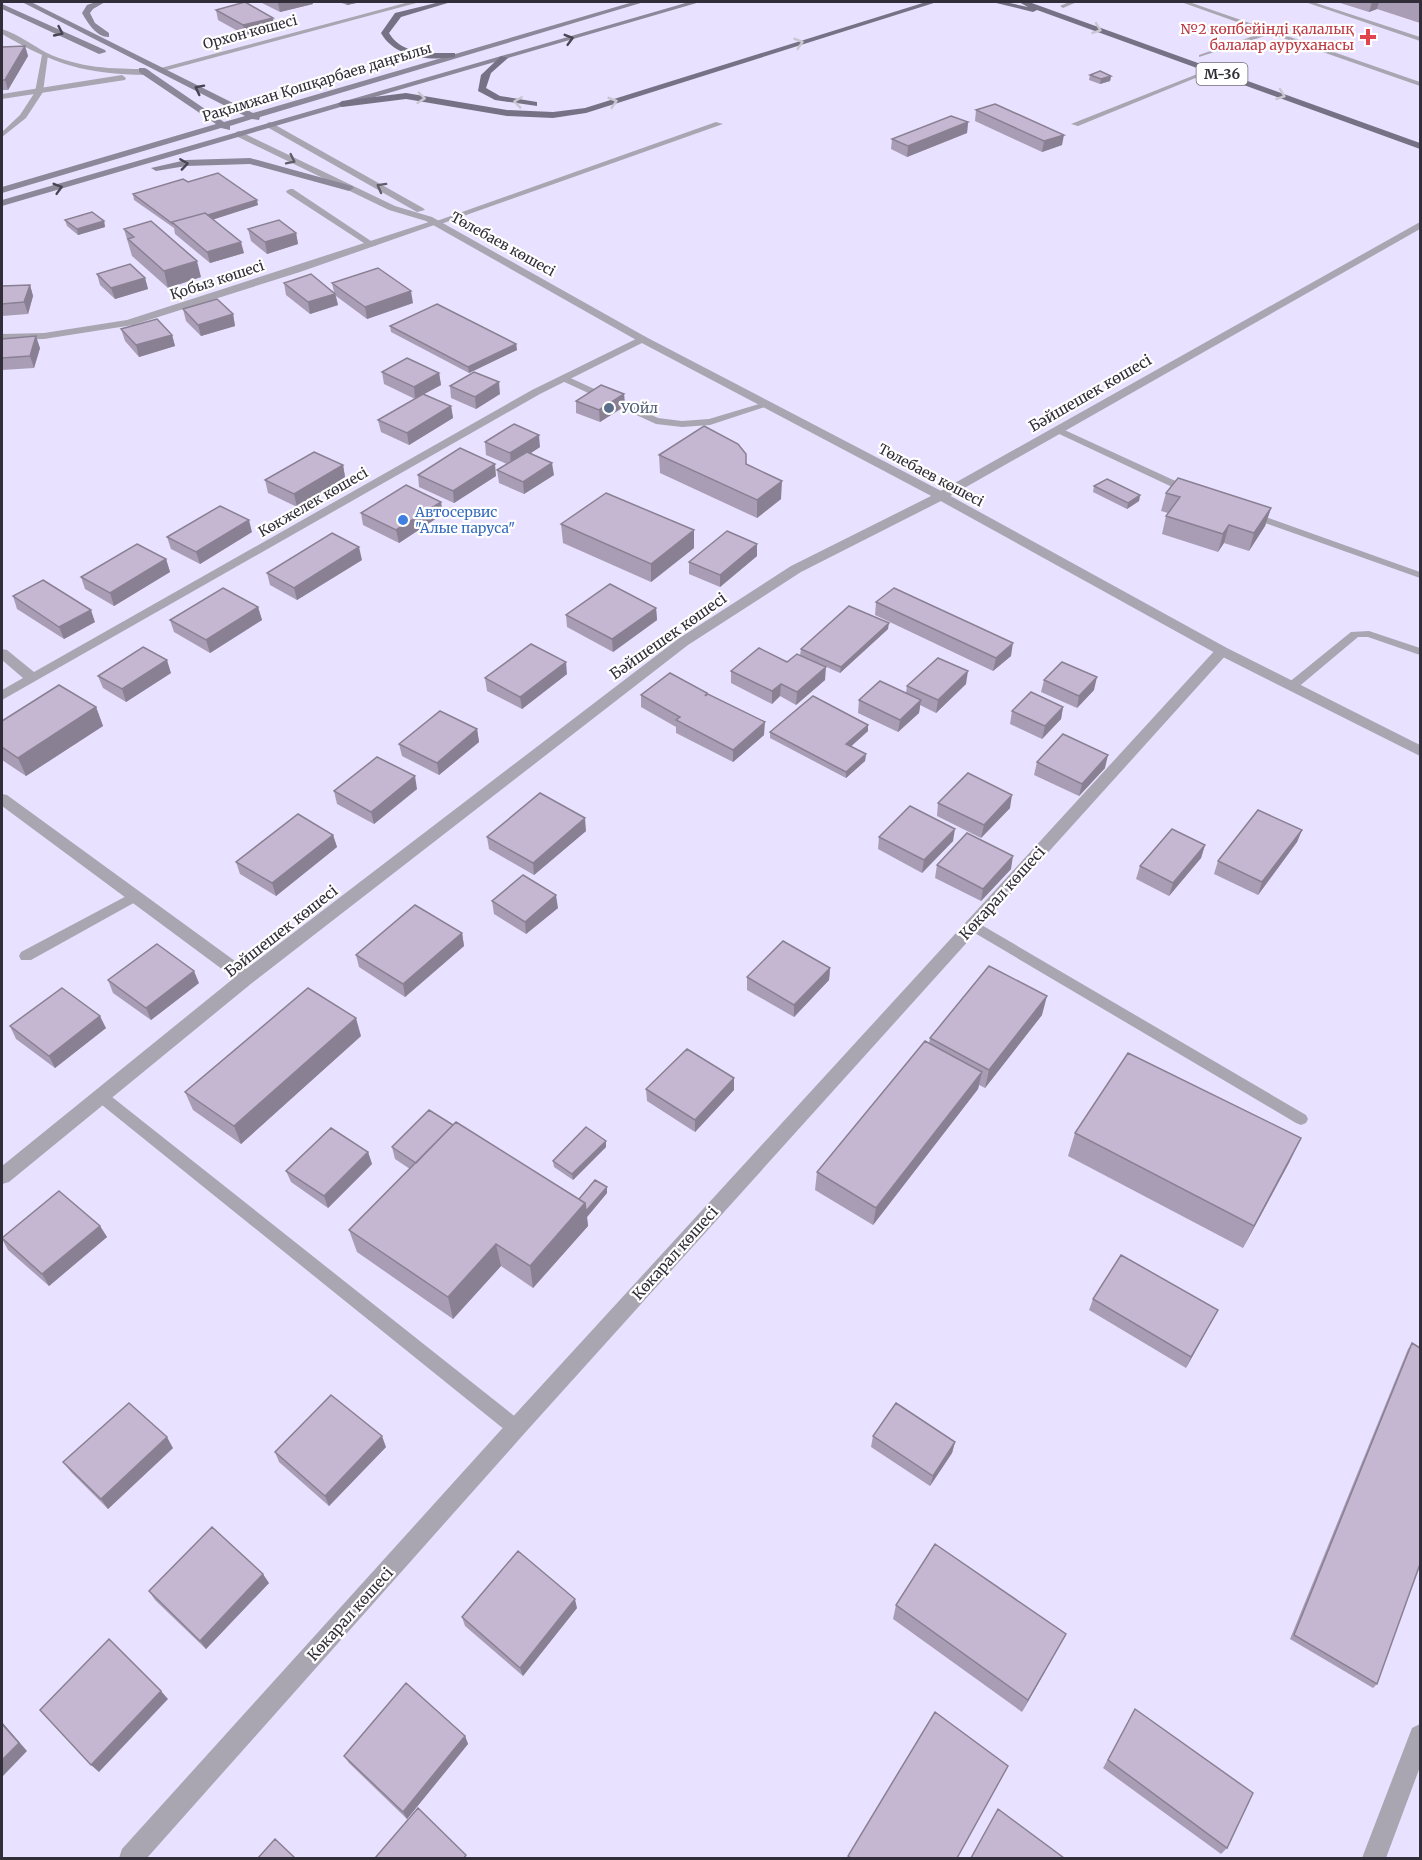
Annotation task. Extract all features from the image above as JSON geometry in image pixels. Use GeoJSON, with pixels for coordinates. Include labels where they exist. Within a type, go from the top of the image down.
{"type":"FeatureCollection","features":[{"type":"Feature","properties":{"kind":"main road","name":"Төлебаев көшесі"},"geometry":{"type":"LineString","coordinates":[[26,2],[270,125]]}},
{"type":"Feature","properties":{"kind":"main road"},"geometry":{"type":"LineString","coordinates":[[101,2],[90,7],[86,13],[92,24],[141,59]]}},
{"type":"Feature","properties":{"kind":"main road"},"geometry":{"type":"LineString","coordinates":[[447,2],[399,15],[385,33],[388,40],[397,47],[422,53],[453,55]]}},
{"type":"Feature","properties":{"kind":"main road","name":"Рақымжан Қошқарбаев даңғылы"},"geometry":{"type":"LineString","coordinates":[[2,190],[453,55],[640,2]]}},
{"type":"Feature","properties":{"kind":"main road","name":"Рақымжан Қошқарбаев даңғылы"},"geometry":{"type":"LineString","coordinates":[[2,206],[239,134],[696,2]]}},
{"type":"Feature","properties":{"kind":"main road"},"geometry":{"type":"LineString","coordinates":[[342,104],[406,96],[507,113],[553,115],[586,110],[933,2]]}},
{"type":"Feature","properties":{"kind":"main road"},"geometry":{"type":"LineString","coordinates":[[996,2],[1063,16]]}},
{"type":"Feature","properties":{"kind":"main road","name":"M-36"},"geometry":{"type":"LineString","coordinates":[[1023,2],[1420,146]]}},
{"type":"Feature","properties":{"kind":"main road","name":"M-36"},"geometry":{"type":"LineString","coordinates":[[1050,2],[1420,136]]}},
{"type":"Feature","properties":{"kind":"main road","name":"Төлебаев көшесі"},"geometry":{"type":"LineString","coordinates":[[2,6],[147,72],[222,125],[239,134]]}},
{"type":"Feature","properties":{"kind":"main road"},"geometry":{"type":"LineString","coordinates":[[591,98],[750,49]]}},
{"type":"Feature","properties":{"kind":"main road"},"geometry":{"type":"LineString","coordinates":[[504,58],[489,69],[482,78],[481,89],[516,102],[549,105]]}},
{"type":"Feature","properties":{"kind":"main road"},"geometry":{"type":"LineString","coordinates":[[84,180],[186,163],[250,161],[349,188]]}},
{"type":"Feature","properties":{"kind":"street","name":"Орхон көшесі"},"geometry":{"type":"LineString","coordinates":[[161,69],[416,2]]}},
{"type":"Feature","properties":{"kind":"street"},"geometry":{"type":"LineString","coordinates":[[2,31],[45,55],[80,66],[113,72],[147,72]]}},
{"type":"Feature","properties":{"kind":"street"},"geometry":{"type":"LineString","coordinates":[[2,97],[84,86],[147,72]]}},
{"type":"Feature","properties":{"kind":"street","name":"Төлебаев көшесі"},"geometry":{"type":"LineString","coordinates":[[270,125],[416,207],[432,221]]}},
{"type":"Feature","properties":{"kind":"street","name":"Төлебаев көшесі"},"geometry":{"type":"LineString","coordinates":[[239,134],[392,208],[432,221],[642,339],[941,496],[1222,651],[1420,751]]}},
{"type":"Feature","properties":{"kind":"street","name":"Қобыз көшесі"},"geometry":{"type":"LineString","coordinates":[[2,338],[44,336],[129,323],[373,245],[432,221]]}},
{"type":"Feature","properties":{"kind":"street","name":"Бәйшешек көшесі"},"geometry":{"type":"LineString","coordinates":[[2,1176],[246,978],[683,642],[796,569],[941,496],[1420,225]]}},
{"type":"Feature","properties":{"kind":"street","name":"Көкжелек көшесі"},"geometry":{"type":"LineString","coordinates":[[2,696],[563,378],[642,339]]}},
{"type":"Feature","properties":{"kind":"street","name":"Көкарал көшесі"},"geometry":{"type":"LineString","coordinates":[[131,1858],[516,1428],[1222,651]]}},
{"type":"Feature","properties":{"kind":"street"},"geometry":{"type":"LineString","coordinates":[[2,653],[32,678]]}},
{"type":"Feature","properties":{"kind":"street"},"geometry":{"type":"LineString","coordinates":[[2,798],[246,978]]}},
{"type":"Feature","properties":{"kind":"street"},"geometry":{"type":"LineString","coordinates":[[1374,1858],[1420,1736]]}},
{"type":"Feature","properties":{"kind":"lane"},"geometry":{"type":"LineString","coordinates":[[1062,6],[1074,2]]}},
{"type":"Feature","properties":{"kind":"lane"},"geometry":{"type":"LineString","coordinates":[[1184,2],[1420,84]]}},
{"type":"Feature","properties":{"kind":"lane"},"geometry":{"type":"LineString","coordinates":[[1308,2],[1420,39]]}},
{"type":"Feature","properties":{"kind":"lane"},"geometry":{"type":"LineString","coordinates":[[1201,56],[1271,32]]}},
{"type":"Feature","properties":{"kind":"lane"},"geometry":{"type":"LineString","coordinates":[[2,135],[22,116],[39,92],[45,55]]}},
{"type":"Feature","properties":{"kind":"lane"},"geometry":{"type":"LineString","coordinates":[[1075,124],[1212,70]]}},
{"type":"Feature","properties":{"kind":"lane"},"geometry":{"type":"LineString","coordinates":[[432,221],[719,124]]}},
{"type":"Feature","properties":{"kind":"lane"},"geometry":{"type":"LineString","coordinates":[[290,191],[373,245]]}},
{"type":"Feature","properties":{"kind":"lane"},"geometry":{"type":"LineString","coordinates":[[563,378],[656,421],[710,422],[766,405]]}},
{"type":"Feature","properties":{"kind":"lane"},"geometry":{"type":"LineString","coordinates":[[1058,430],[1199,496]]}},
{"type":"Feature","properties":{"kind":"lane"},"geometry":{"type":"LineString","coordinates":[[1243,512],[1420,575]]}},
{"type":"Feature","properties":{"kind":"lane"},"geometry":{"type":"LineString","coordinates":[[1292,686],[1355,634],[1369,634],[1420,652]]}},
{"type":"Feature","properties":{"kind":"lane"},"geometry":{"type":"LineString","coordinates":[[26,956],[134,897]]}},
{"type":"Feature","properties":{"kind":"lane"},"geometry":{"type":"LineString","coordinates":[[973,925],[1301,1119]]}},
{"type":"Feature","properties":{"kind":"lane"},"geometry":{"type":"LineString","coordinates":[[102,1097],[516,1428]]}},
{"type":"Feature","properties":{"kind":"building"},"geometry":{"type":"Polygon","coordinates":[[[245,2],[273,18],[243,25],[216,10],[245,2]]]}},
{"type":"Feature","properties":{"kind":"building"},"geometry":{"type":"Polygon","coordinates":[[[25,46],[5,80],[2,80],[2,47],[25,46]]]}},
{"type":"Feature","properties":{"kind":"building"},"geometry":{"type":"Polygon","coordinates":[[[1100,71],[1111,76],[1101,79],[1090,75],[1100,71]]]}},
{"type":"Feature","properties":{"kind":"building"},"geometry":{"type":"Polygon","coordinates":[[[995,104],[1064,135],[1044,141],[976,110],[995,104]]]}},
{"type":"Feature","properties":{"kind":"building"},"geometry":{"type":"Polygon","coordinates":[[[951,116],[968,122],[908,146],[892,139],[951,116]]]}},
{"type":"Feature","properties":{"kind":"building"},"geometry":{"type":"Polygon","coordinates":[[[218,173],[257,200],[208,215],[205,213],[172,222],[173,224],[133,194],[183,179],[188,182],[218,173]]]}},
{"type":"Feature","properties":{"kind":"building"},"geometry":{"type":"Polygon","coordinates":[[[92,212],[104,221],[77,229],[65,220],[92,212]]]}},
{"type":"Feature","properties":{"kind":"building"},"geometry":{"type":"Polygon","coordinates":[[[205,213],[241,242],[207,252],[172,222],[205,213]]]}},
{"type":"Feature","properties":{"kind":"building"},"geometry":{"type":"Polygon","coordinates":[[[279,220],[296,233],[265,242],[248,229],[279,220]]]}},
{"type":"Feature","properties":{"kind":"building"},"geometry":{"type":"Polygon","coordinates":[[[151,221],[197,261],[164,271],[128,239],[134,237],[124,229],[151,221]]]}},
{"type":"Feature","properties":{"kind":"building"},"geometry":{"type":"Polygon","coordinates":[[[130,264],[145,278],[111,288],[97,274],[130,264]]]}},
{"type":"Feature","properties":{"kind":"building"},"geometry":{"type":"Polygon","coordinates":[[[378,268],[411,291],[365,307],[332,283],[378,268]]]}},
{"type":"Feature","properties":{"kind":"building"},"geometry":{"type":"Polygon","coordinates":[[[311,274],[335,294],[308,302],[284,283],[311,274]]]}},
{"type":"Feature","properties":{"kind":"building"},"geometry":{"type":"Polygon","coordinates":[[[30,285],[24,302],[2,304],[2,286],[30,285]]]}},
{"type":"Feature","properties":{"kind":"building"},"geometry":{"type":"Polygon","coordinates":[[[217,299],[233,314],[198,325],[183,309],[217,299]]]}},
{"type":"Feature","properties":{"kind":"building"},"geometry":{"type":"Polygon","coordinates":[[[437,304],[516,344],[468,367],[390,326],[437,304]]]}},
{"type":"Feature","properties":{"kind":"building"},"geometry":{"type":"Polygon","coordinates":[[[157,319],[172,335],[136,345],[121,329],[157,319]]]}},
{"type":"Feature","properties":{"kind":"building"},"geometry":{"type":"Polygon","coordinates":[[[36,336],[30,356],[2,358],[2,339],[36,336]]]}},
{"type":"Feature","properties":{"kind":"building"},"geometry":{"type":"Polygon","coordinates":[[[407,358],[439,373],[414,387],[382,372],[407,358]]]}},
{"type":"Feature","properties":{"kind":"building"},"geometry":{"type":"Polygon","coordinates":[[[474,372],[499,382],[475,397],[450,386],[474,372]]]}},
{"type":"Feature","properties":{"kind":"building"},"geometry":{"type":"Polygon","coordinates":[[[601,385],[624,394],[599,410],[576,401],[601,385]]]}},
{"type":"Feature","properties":{"kind":"building"},"geometry":{"type":"Polygon","coordinates":[[[423,394],[451,406],[407,433],[378,420],[423,394]]]}},
{"type":"Feature","properties":{"kind":"building"},"geometry":{"type":"Polygon","coordinates":[[[514,424],[539,435],[510,453],[485,442],[514,424]]]}},
{"type":"Feature","properties":{"kind":"building"},"geometry":{"type":"Polygon","coordinates":[[[704,426],[738,444],[746,454],[746,464],[782,481],[757,500],[659,455],[704,426]]]}},
{"type":"Feature","properties":{"kind":"building"},"geometry":{"type":"Polygon","coordinates":[[[460,448],[495,464],[453,491],[418,475],[460,448]]]}},
{"type":"Feature","properties":{"kind":"building"},"geometry":{"type":"Polygon","coordinates":[[[314,452],[343,465],[294,494],[265,480],[314,452]]]}},
{"type":"Feature","properties":{"kind":"building"},"geometry":{"type":"Polygon","coordinates":[[[527,452],[552,463],[523,482],[497,470],[527,452]]]}},
{"type":"Feature","properties":{"kind":"building"},"geometry":{"type":"Polygon","coordinates":[[[1178,478],[1271,508],[1254,533],[1229,525],[1223,534],[1166,516],[1180,497],[1166,493],[1178,478]]]}},
{"type":"Feature","properties":{"kind":"building"},"geometry":{"type":"Polygon","coordinates":[[[1107,479],[1140,495],[1128,503],[1094,486],[1107,479]]]}},
{"type":"Feature","properties":{"kind":"building"},"geometry":{"type":"Polygon","coordinates":[[[406,485],[441,502],[396,530],[361,513],[406,485]]]}},
{"type":"Feature","properties":{"kind":"building"},"geometry":{"type":"Polygon","coordinates":[[[606,493],[694,530],[651,564],[561,524],[606,493]]]}},
{"type":"Feature","properties":{"kind":"building"},"geometry":{"type":"Polygon","coordinates":[[[220,506],[249,520],[196,552],[167,537],[220,506]]]}},
{"type":"Feature","properties":{"kind":"building"},"geometry":{"type":"Polygon","coordinates":[[[727,531],[757,544],[720,575],[689,562],[727,531]]]}},
{"type":"Feature","properties":{"kind":"building"},"geometry":{"type":"Polygon","coordinates":[[[332,533],[359,547],[294,588],[267,573],[332,533]]]}},
{"type":"Feature","properties":{"kind":"building"},"geometry":{"type":"Polygon","coordinates":[[[137,544],[166,559],[110,593],[81,577],[137,544]]]}},
{"type":"Feature","properties":{"kind":"building"},"geometry":{"type":"Polygon","coordinates":[[[43,580],[91,610],[59,627],[13,596],[43,580]]]}},
{"type":"Feature","properties":{"kind":"building"},"geometry":{"type":"Polygon","coordinates":[[[610,584],[656,608],[612,639],[566,615],[610,584]]]}},
{"type":"Feature","properties":{"kind":"building"},"geometry":{"type":"Polygon","coordinates":[[[223,588],[258,607],[206,640],[170,620],[223,588]]]}},
{"type":"Feature","properties":{"kind":"building"},"geometry":{"type":"Polygon","coordinates":[[[894,588],[1013,643],[996,658],[876,602],[894,588]]]}},
{"type":"Feature","properties":{"kind":"building"},"geometry":{"type":"Polygon","coordinates":[[[849,606],[889,623],[841,667],[801,649],[849,606]]]}},
{"type":"Feature","properties":{"kind":"building"},"geometry":{"type":"Polygon","coordinates":[[[531,644],[566,662],[520,697],[485,678],[531,644]]]}},
{"type":"Feature","properties":{"kind":"building"},"geometry":{"type":"Polygon","coordinates":[[[143,647],[167,660],[122,689],[98,676],[143,647]]]}},
{"type":"Feature","properties":{"kind":"building"},"geometry":{"type":"Polygon","coordinates":[[[759,648],[787,662],[797,654],[826,667],[797,692],[781,684],[772,691],[731,671],[759,648]]]}},
{"type":"Feature","properties":{"kind":"building"},"geometry":{"type":"Polygon","coordinates":[[[938,658],[968,671],[938,700],[907,686],[938,658]]]}},
{"type":"Feature","properties":{"kind":"building"},"geometry":{"type":"Polygon","coordinates":[[[1062,662],[1097,677],[1079,696],[1044,680],[1062,662]]]}},
{"type":"Feature","properties":{"kind":"building"},"geometry":{"type":"Polygon","coordinates":[[[670,673],[707,693],[705,696],[708,694],[765,722],[733,750],[676,720],[680,717],[641,695],[670,673]]]}},
{"type":"Feature","properties":{"kind":"building"},"geometry":{"type":"Polygon","coordinates":[[[880,681],[921,700],[900,720],[859,700],[880,681]]]}},
{"type":"Feature","properties":{"kind":"building"},"geometry":{"type":"Polygon","coordinates":[[[59,685],[96,707],[18,758],[2,747],[2,721],[59,685]]]}},
{"type":"Feature","properties":{"kind":"building"},"geometry":{"type":"Polygon","coordinates":[[[1031,692],[1063,707],[1045,726],[1012,711],[1031,692]]]}},
{"type":"Feature","properties":{"kind":"building"},"geometry":{"type":"Polygon","coordinates":[[[813,696],[868,725],[846,744],[866,754],[846,772],[770,732],[813,696]]]}},
{"type":"Feature","properties":{"kind":"building"},"geometry":{"type":"Polygon","coordinates":[[[440,711],[477,729],[437,763],[399,744],[440,711]]]}},
{"type":"Feature","properties":{"kind":"building"},"geometry":{"type":"Polygon","coordinates":[[[1063,734],[1108,755],[1082,784],[1037,762],[1063,734]]]}},
{"type":"Feature","properties":{"kind":"building"},"geometry":{"type":"Polygon","coordinates":[[[377,757],[415,776],[371,812],[334,791],[377,757]]]}},
{"type":"Feature","properties":{"kind":"building"},"geometry":{"type":"Polygon","coordinates":[[[968,773],[1012,795],[984,825],[938,803],[968,773]]]}},
{"type":"Feature","properties":{"kind":"building"},"geometry":{"type":"Polygon","coordinates":[[[540,793],[585,818],[533,863],[487,837],[540,793]]]}},
{"type":"Feature","properties":{"kind":"building"},"geometry":{"type":"Polygon","coordinates":[[[910,806],[955,829],[924,860],[879,837],[910,806]]]}},
{"type":"Feature","properties":{"kind":"building"},"geometry":{"type":"Polygon","coordinates":[[[1258,810],[1302,830],[1262,882],[1218,861],[1258,810]]]}},
{"type":"Feature","properties":{"kind":"building"},"geometry":{"type":"Polygon","coordinates":[[[298,814],[333,835],[272,883],[236,862],[298,814]]]}},
{"type":"Feature","properties":{"kind":"building"},"geometry":{"type":"Polygon","coordinates":[[[1172,829],[1205,845],[1173,883],[1140,866],[1172,829]]]}},
{"type":"Feature","properties":{"kind":"building"},"geometry":{"type":"Polygon","coordinates":[[[967,833],[1013,856],[983,889],[937,865],[967,833]]]}},
{"type":"Feature","properties":{"kind":"building"},"geometry":{"type":"Polygon","coordinates":[[[523,875],[556,895],[525,922],[492,901],[523,875]]]}},
{"type":"Feature","properties":{"kind":"building"},"geometry":{"type":"Polygon","coordinates":[[[415,905],[462,933],[403,984],[356,955],[415,905]]]}},
{"type":"Feature","properties":{"kind":"building"},"geometry":{"type":"Polygon","coordinates":[[[783,941],[830,968],[794,1005],[747,977],[783,941]]]}},
{"type":"Feature","properties":{"kind":"building"},"geometry":{"type":"Polygon","coordinates":[[[157,944],[194,971],[146,1008],[108,980],[157,944]]]}},
{"type":"Feature","properties":{"kind":"building"},"geometry":{"type":"Polygon","coordinates":[[[989,966],[1047,996],[989,1070],[930,1038],[989,966]]]}},
{"type":"Feature","properties":{"kind":"building"},"geometry":{"type":"Polygon","coordinates":[[[62,988],[100,1016],[49,1056],[10,1026],[62,988]]]}},
{"type":"Feature","properties":{"kind":"building"},"geometry":{"type":"Polygon","coordinates":[[[308,988],[356,1018],[234,1126],[185,1092],[308,988]]]}},
{"type":"Feature","properties":{"kind":"building"},"geometry":{"type":"Polygon","coordinates":[[[925,1041],[982,1072],[876,1208],[817,1172],[925,1041]]]}},
{"type":"Feature","properties":{"kind":"building"},"geometry":{"type":"Polygon","coordinates":[[[687,1049],[734,1078],[695,1120],[646,1089],[687,1049]]]}},
{"type":"Feature","properties":{"kind":"building"},"geometry":{"type":"Polygon","coordinates":[[[1128,1053],[1301,1138],[1254,1226],[1075,1133],[1128,1053]]]}},
{"type":"Feature","properties":{"kind":"building"},"geometry":{"type":"Polygon","coordinates":[[[429,1110],[453,1125],[416,1163],[392,1147],[429,1110]]]}},
{"type":"Feature","properties":{"kind":"building"},"geometry":{"type":"Polygon","coordinates":[[[456,1122],[585,1203],[530,1266],[496,1244],[448,1297],[349,1230],[456,1122]]]}},
{"type":"Feature","properties":{"kind":"building"},"geometry":{"type":"Polygon","coordinates":[[[586,1127],[606,1141],[572,1174],[553,1161],[586,1127]]]}},
{"type":"Feature","properties":{"kind":"building"},"geometry":{"type":"Polygon","coordinates":[[[331,1128],[368,1152],[324,1196],[286,1171],[331,1128]]]}},
{"type":"Feature","properties":{"kind":"building"},"geometry":{"type":"Polygon","coordinates":[[[595,1180],[607,1187],[586,1211],[585,1203],[579,1199],[595,1180]]]}},
{"type":"Feature","properties":{"kind":"building"},"geometry":{"type":"Polygon","coordinates":[[[59,1191],[100,1226],[42,1274],[2,1238],[59,1191]]]}},
{"type":"Feature","properties":{"kind":"building"},"geometry":{"type":"Polygon","coordinates":[[[1121,1255],[1218,1310],[1191,1357],[1093,1299],[1121,1255]]]}},
{"type":"Feature","properties":{"kind":"building"},"geometry":{"type":"Polygon","coordinates":[[[1412,1343],[1420,1348],[1420,1564],[1377,1684],[1294,1635],[1412,1343]]]}},
{"type":"Feature","properties":{"kind":"building"},"geometry":{"type":"Polygon","coordinates":[[[331,1395],[382,1436],[325,1496],[275,1452],[331,1395]]]}},
{"type":"Feature","properties":{"kind":"building"},"geometry":{"type":"Polygon","coordinates":[[[129,1403],[167,1437],[101,1499],[63,1462],[129,1403]]]}},
{"type":"Feature","properties":{"kind":"building"},"geometry":{"type":"Polygon","coordinates":[[[896,1403],[955,1442],[933,1476],[873,1436],[896,1403]]]}},
{"type":"Feature","properties":{"kind":"building"},"geometry":{"type":"Polygon","coordinates":[[[212,1527],[263,1574],[200,1641],[149,1591],[212,1527]]]}},
{"type":"Feature","properties":{"kind":"building"},"geometry":{"type":"Polygon","coordinates":[[[935,1544],[1066,1634],[1028,1700],[896,1605],[935,1544]]]}},
{"type":"Feature","properties":{"kind":"building"},"geometry":{"type":"Polygon","coordinates":[[[518,1551],[575,1599],[520,1668],[462,1617],[518,1551]]]}},
{"type":"Feature","properties":{"kind":"building"},"geometry":{"type":"Polygon","coordinates":[[[109,1639],[161,1691],[91,1765],[40,1710],[109,1639]]]}},
{"type":"Feature","properties":{"kind":"building"},"geometry":{"type":"Polygon","coordinates":[[[406,1683],[465,1736],[403,1812],[344,1756],[406,1683]]]}},
{"type":"Feature","properties":{"kind":"building"},"geometry":{"type":"Polygon","coordinates":[[[1135,1709],[1253,1793],[1227,1848],[1108,1760],[1135,1709]]]}},
{"type":"Feature","properties":{"kind":"building"},"geometry":{"type":"Polygon","coordinates":[[[935,1712],[1008,1766],[957,1858],[851,1858],[848,1856],[935,1712]]]}},
{"type":"Feature","properties":{"kind":"building"},"geometry":{"type":"Polygon","coordinates":[[[2,1724],[19,1743],[2,1760],[2,1724]]]}},
{"type":"Feature","properties":{"kind":"building"},"geometry":{"type":"Polygon","coordinates":[[[418,1808],[466,1855],[464,1858],[375,1858],[418,1808]]]}},
{"type":"Feature","properties":{"kind":"building"},"geometry":{"type":"Polygon","coordinates":[[[998,1809],[1064,1858],[971,1858],[998,1809]]]}},
{"type":"Feature","properties":{"kind":"building"},"geometry":{"type":"Polygon","coordinates":[[[275,1839],[295,1858],[258,1858],[275,1839]]]}},
{"type":"Feature","properties":{"kind":"place","name":"№2 көпбейінді қалалық балалар ауруханасы"},"geometry":{"type":"Point","coordinates":[1368,37]}},
{"type":"Feature","properties":{"kind":"place","name":"УОйл"},"geometry":{"type":"Point","coordinates":[609,408]}},
{"type":"Feature","properties":{"kind":"place","name":"Автосервис \"Алые паруса\""},"geometry":{"type":"Point","coordinates":[403,520]}}]}
